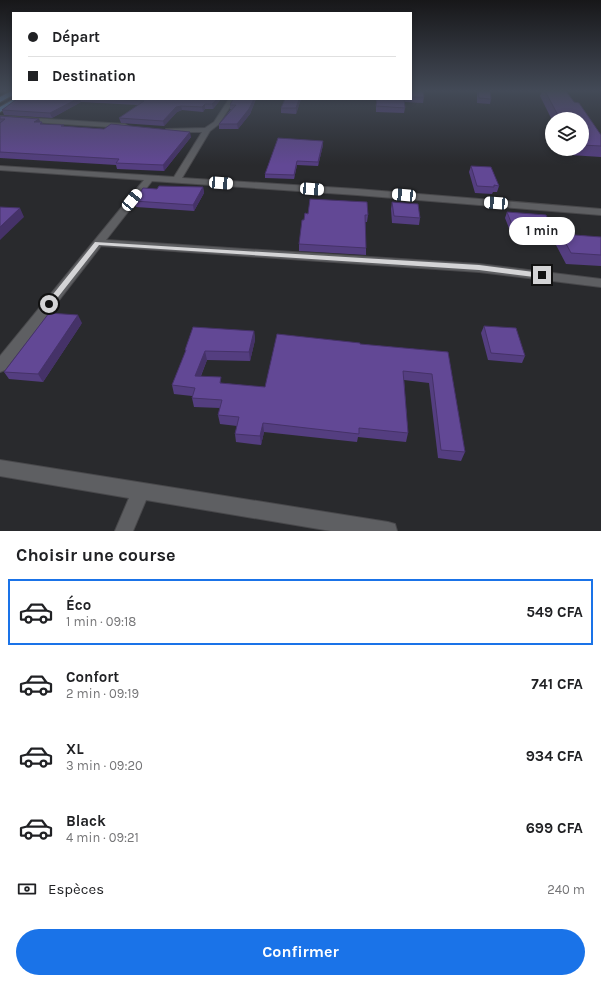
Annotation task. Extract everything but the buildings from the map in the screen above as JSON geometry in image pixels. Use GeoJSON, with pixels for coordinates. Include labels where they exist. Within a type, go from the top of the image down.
{"type":"FeatureCollection","features":[{"type":"Feature","properties":{"kind":"street"},"geometry":{"type":"LineString","coordinates":[[176,180],[207,130],[217,123],[222,116]]}},
{"type":"Feature","properties":{"kind":"street"},"geometry":{"type":"LineString","coordinates":[[0,118],[132,127]]}},
{"type":"Feature","properties":{"kind":"street"},"geometry":{"type":"LineString","coordinates":[[164,129],[207,130]]}},
{"type":"Feature","properties":{"kind":"street"},"geometry":{"type":"LineString","coordinates":[[0,168],[358,192],[601,212]]}},
{"type":"Feature","properties":{"kind":"street"},"geometry":{"type":"LineString","coordinates":[[0,366],[150,178]]}},
{"type":"Feature","properties":{"kind":"street"},"geometry":{"type":"LineString","coordinates":[[97,243],[479,268],[601,283]]}},
{"type":"Feature","properties":{"kind":"street"},"geometry":{"type":"LineString","coordinates":[[0,468],[388,531]]}},
{"type":"Feature","properties":{"kind":"street"},"geometry":{"type":"LineString","coordinates":[[124,531],[141,491]]}},
{"type":"Feature","properties":{"kind":"route"},"geometry":{"type":"LineString","coordinates":[[49,304],[97,243],[479,268],[542,275]]}}]}
